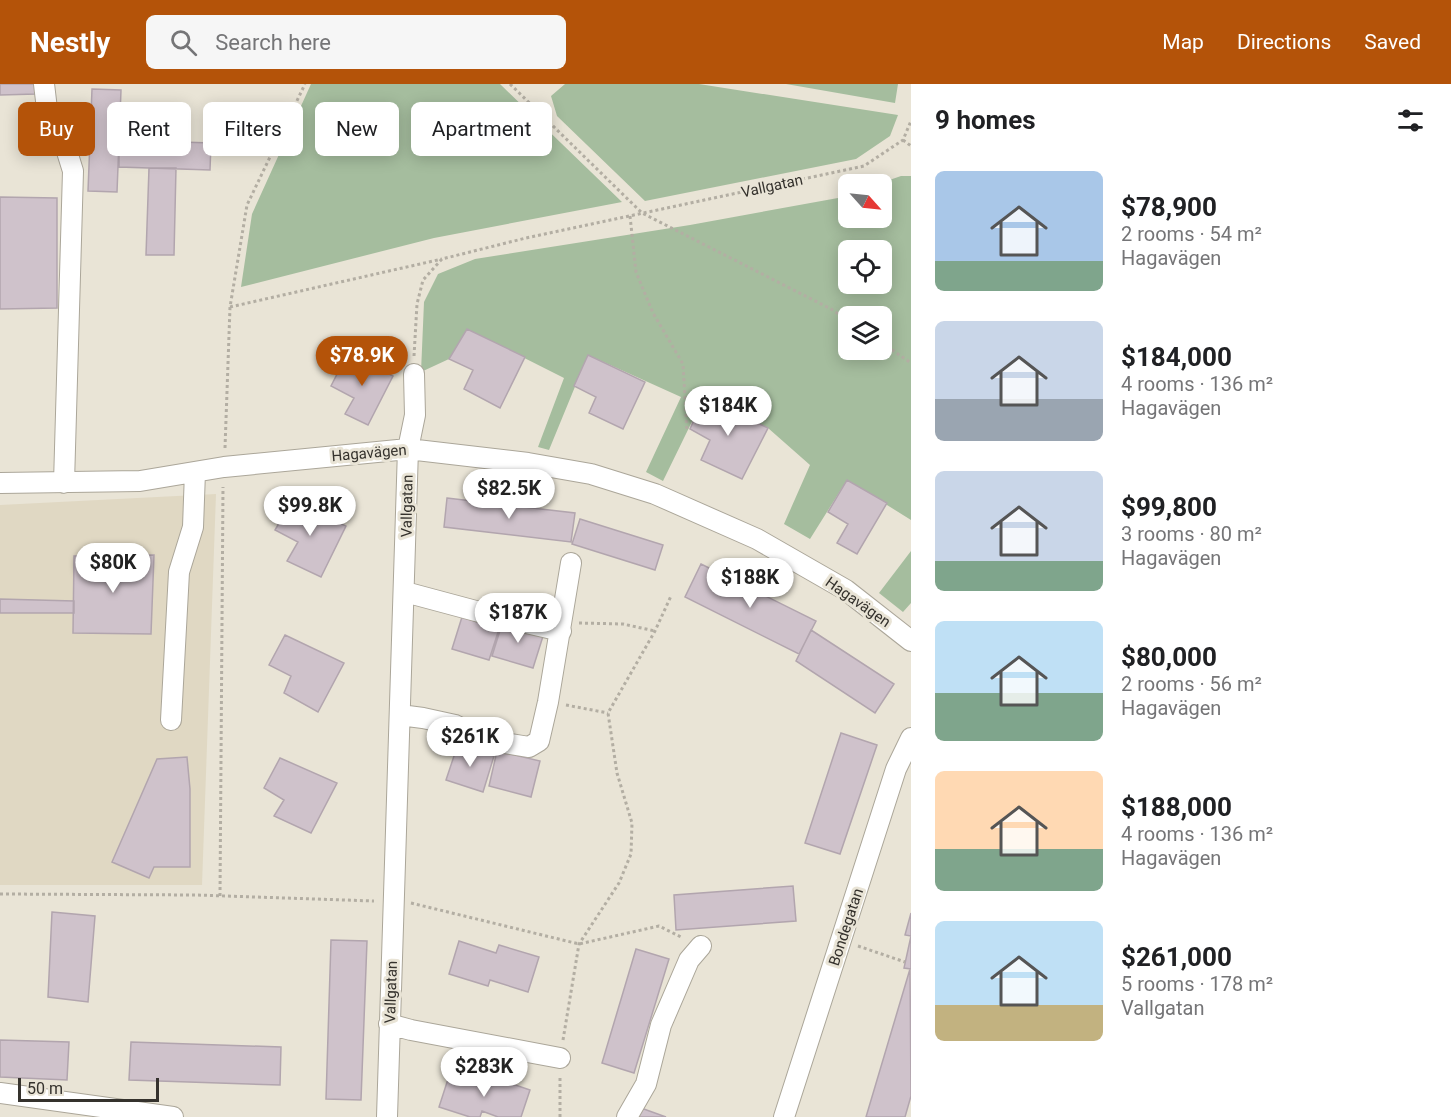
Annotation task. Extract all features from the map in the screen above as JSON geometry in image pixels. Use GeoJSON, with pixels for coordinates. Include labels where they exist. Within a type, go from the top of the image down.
{"type":"FeatureCollection","features":[{"type":"Feature","properties":{"kind":"street"},"geometry":{"type":"LineString","coordinates":[[44,84],[47,109],[63,140],[73,171],[64,483]]}},
{"type":"Feature","properties":{"kind":"street","name":"Vallgatan"},"geometry":{"type":"LineString","coordinates":[[387,1117],[408,449],[415,415],[414,374]]}},
{"type":"Feature","properties":{"kind":"street","name":"Hagavägen"},"geometry":{"type":"LineString","coordinates":[[0,483],[140,482],[224,467],[408,449],[528,463],[591,474],[655,494],[756,539],[846,590],[911,641]]}},
{"type":"Feature","properties":{"kind":"street"},"geometry":{"type":"LineString","coordinates":[[171,720],[179,572],[193,527],[195,472]]}},
{"type":"Feature","properties":{"kind":"street"},"geometry":{"type":"LineString","coordinates":[[400,715],[455,725],[485,740],[528,747],[539,741],[548,702],[571,563]]}},
{"type":"Feature","properties":{"kind":"street"},"geometry":{"type":"LineString","coordinates":[[405,592],[487,614],[561,627]]}},
{"type":"Feature","properties":{"kind":"street","name":"Bondegatan"},"geometry":{"type":"LineString","coordinates":[[784,1117],[896,769],[911,738]]}},
{"type":"Feature","properties":{"kind":"street"},"geometry":{"type":"LineString","coordinates":[[627,1117],[646,1084],[661,1025],[689,960],[701,946]]}},
{"type":"Feature","properties":{"kind":"street"},"geometry":{"type":"LineString","coordinates":[[390,1024],[560,1058]]}},
{"type":"Feature","properties":{"kind":"street"},"geometry":{"type":"LineString","coordinates":[[0,1093],[60,1109],[173,1117]]}},
{"type":"Feature","properties":{"kind":"path"},"geometry":{"type":"LineString","coordinates":[[220,896],[224,467],[231,307],[247,205],[305,84]]}},
{"type":"Feature","properties":{"kind":"path"},"geometry":{"type":"LineString","coordinates":[[510,84],[642,213],[838,314]]}},
{"type":"Feature","properties":{"kind":"path"},"geometry":{"type":"LineString","coordinates":[[911,121],[903,140],[911,146]]}},
{"type":"Feature","properties":{"kind":"path","name":"Vallgatan"},"geometry":{"type":"LineString","coordinates":[[231,307],[642,213],[864,166],[903,140]]}},
{"type":"Feature","properties":{"kind":"path"},"geometry":{"type":"LineString","coordinates":[[630,216],[636,272],[653,313],[683,363],[687,432]]}},
{"type":"Feature","properties":{"kind":"path"},"geometry":{"type":"LineString","coordinates":[[414,374],[417,304],[423,280],[442,259]]}},
{"type":"Feature","properties":{"kind":"path"},"geometry":{"type":"LineString","coordinates":[[892,350],[911,363]]}},
{"type":"Feature","properties":{"kind":"path"},"geometry":{"type":"LineString","coordinates":[[560,1117],[560,1058],[579,944],[619,883],[631,854],[632,823],[617,773],[608,713],[655,631],[671,596]]}},
{"type":"Feature","properties":{"kind":"path"},"geometry":{"type":"LineString","coordinates":[[561,627],[623,624],[655,631]]}},
{"type":"Feature","properties":{"kind":"path"},"geometry":{"type":"LineString","coordinates":[[548,702],[608,713]]}},
{"type":"Feature","properties":{"kind":"path"},"geometry":{"type":"LineString","coordinates":[[0,894],[220,896],[394,901],[416,904],[579,944],[659,927],[701,946]]}},
{"type":"Feature","properties":{"kind":"path"},"geometry":{"type":"LineString","coordinates":[[841,941],[905,962]]}},
{"type":"Feature","properties":{"kind":"shaded area"},"geometry":{"type":"Polygon","coordinates":[[[216,494],[202,885],[0,885],[0,505],[216,494]]]}},
{"type":"Feature","properties":{"kind":"green space"},"geometry":{"type":"Polygon","coordinates":[[[311,84],[500,84],[519,102],[411,102],[411,156],[552,156],[552,134],[622,202],[434,238],[241,287],[252,214],[278,156],[303,156],[303,102],[311,84]]]}},
{"type":"Feature","properties":{"kind":"green space"},"geometry":{"type":"Polygon","coordinates":[[[565,84],[699,84],[898,115],[890,136],[856,159],[645,201],[557,116],[551,96],[565,84]]]}},
{"type":"Feature","properties":{"kind":"green space"},"geometry":{"type":"Polygon","coordinates":[[[786,84],[898,84],[895,103],[786,84]]]}},
{"type":"Feature","properties":{"kind":"green space"},"geometry":{"type":"Polygon","coordinates":[[[911,176],[911,520],[847,480],[810,539],[784,524],[810,465],[768,428],[704,397],[663,481],[646,472],[681,397],[588,355],[549,450],[538,447],[564,378],[467,329],[449,359],[421,372],[424,302],[438,274],[475,259],[690,225],[838,198],[838,228],[892,228],[892,179],[911,176]]]}},
{"type":"Feature","properties":{"kind":"green space"},"geometry":{"type":"Polygon","coordinates":[[[911,551],[911,603],[903,612],[879,593],[911,551]]]}},
{"type":"Feature","properties":{"kind":"building"},"geometry":{"type":"Polygon","coordinates":[[[0,84],[36,84],[36,94],[0,95],[0,84]]]}},
{"type":"Feature","properties":{"kind":"building"},"geometry":{"type":"Polygon","coordinates":[[[92,89],[121,90],[121,102],[107,102],[107,156],[118,156],[117,192],[88,191],[89,156],[95,156],[95,102],[91,102],[92,89]]]}},
{"type":"Feature","properties":{"kind":"building"},"geometry":{"type":"Polygon","coordinates":[[[191,142],[203,143],[203,156],[211,156],[210,170],[119,167],[119,156],[191,156],[191,142]]]}},
{"type":"Feature","properties":{"kind":"building"},"geometry":{"type":"Polygon","coordinates":[[[149,168],[176,168],[174,255],[146,255],[149,168]]]}},
{"type":"Feature","properties":{"kind":"building"},"geometry":{"type":"Polygon","coordinates":[[[0,197],[57,198],[57,308],[0,309],[0,197]]]}},
{"type":"Feature","properties":{"kind":"building"},"geometry":{"type":"Polygon","coordinates":[[[467,329],[525,357],[500,408],[464,389],[473,370],[449,359],[467,329]]]}},
{"type":"Feature","properties":{"kind":"building"},"geometry":{"type":"Polygon","coordinates":[[[348,353],[393,376],[368,425],[345,414],[354,398],[331,386],[348,353]]]}},
{"type":"Feature","properties":{"kind":"building"},"geometry":{"type":"Polygon","coordinates":[[[588,355],[645,382],[623,429],[589,413],[596,397],[574,386],[588,355]]]}},
{"type":"Feature","properties":{"kind":"building"},"geometry":{"type":"Polygon","coordinates":[[[704,397],[768,428],[742,479],[701,460],[710,440],[690,429],[704,397]]]}},
{"type":"Feature","properties":{"kind":"building"},"geometry":{"type":"Polygon","coordinates":[[[847,480],[887,503],[857,554],[837,543],[848,524],[828,512],[847,480]]]}},
{"type":"Feature","properties":{"kind":"building"},"geometry":{"type":"Polygon","coordinates":[[[447,498],[575,513],[571,542],[444,527],[447,498]]]}},
{"type":"Feature","properties":{"kind":"building"},"geometry":{"type":"Polygon","coordinates":[[[292,501],[346,526],[321,577],[287,561],[298,542],[275,530],[292,501]]]}},
{"type":"Feature","properties":{"kind":"building"},"geometry":{"type":"Polygon","coordinates":[[[580,519],[663,545],[655,570],[572,544],[580,519]]]}},
{"type":"Feature","properties":{"kind":"building"},"geometry":{"type":"Polygon","coordinates":[[[154,555],[151,634],[73,633],[74,556],[154,555]]]}},
{"type":"Feature","properties":{"kind":"building"},"geometry":{"type":"Polygon","coordinates":[[[701,564],[816,621],[799,654],[685,597],[701,564]]]}},
{"type":"Feature","properties":{"kind":"building"},"geometry":{"type":"Polygon","coordinates":[[[0,599],[74,601],[74,613],[0,613],[0,599]]]}},
{"type":"Feature","properties":{"kind":"building"},"geometry":{"type":"Polygon","coordinates":[[[462,617],[499,629],[489,660],[452,649],[462,617]]]}},
{"type":"Feature","properties":{"kind":"building"},"geometry":{"type":"Polygon","coordinates":[[[503,621],[544,633],[533,668],[492,656],[503,621]]]}},
{"type":"Feature","properties":{"kind":"building"},"geometry":{"type":"Polygon","coordinates":[[[811,630],[894,684],[875,713],[796,661],[811,630]]]}},
{"type":"Feature","properties":{"kind":"building"},"geometry":{"type":"Polygon","coordinates":[[[285,635],[344,663],[318,712],[284,693],[291,676],[269,665],[285,635]]]}},
{"type":"Feature","properties":{"kind":"building"},"geometry":{"type":"Polygon","coordinates":[[[841,733],[877,745],[840,854],[805,843],[841,733]]]}},
{"type":"Feature","properties":{"kind":"building"},"geometry":{"type":"Polygon","coordinates":[[[458,744],[494,756],[483,792],[446,780],[458,744]]]}},
{"type":"Feature","properties":{"kind":"building"},"geometry":{"type":"Polygon","coordinates":[[[497,751],[540,761],[531,797],[489,786],[497,751]]]}},
{"type":"Feature","properties":{"kind":"building"},"geometry":{"type":"Polygon","coordinates":[[[187,757],[190,789],[190,867],[154,867],[149,878],[112,862],[157,759],[187,757]]]}},
{"type":"Feature","properties":{"kind":"building"},"geometry":{"type":"Polygon","coordinates":[[[280,758],[337,783],[311,833],[274,816],[284,800],[264,788],[280,758]]]}},
{"type":"Feature","properties":{"kind":"building"},"geometry":{"type":"Polygon","coordinates":[[[793,886],[796,921],[676,930],[674,895],[793,886]]]}},
{"type":"Feature","properties":{"kind":"building"},"geometry":{"type":"Polygon","coordinates":[[[52,912],[95,916],[88,1002],[48,997],[52,912]]]}},
{"type":"Feature","properties":{"kind":"building"},"geometry":{"type":"Polygon","coordinates":[[[911,913],[911,936],[905,935],[911,913]]]}},
{"type":"Feature","properties":{"kind":"building"},"geometry":{"type":"Polygon","coordinates":[[[911,936],[911,969],[904,968],[911,936]]]}},
{"type":"Feature","properties":{"kind":"building"},"geometry":{"type":"Polygon","coordinates":[[[331,940],[367,941],[361,1100],[326,1099],[331,940]]]}},
{"type":"Feature","properties":{"kind":"building"},"geometry":{"type":"Polygon","coordinates":[[[459,941],[496,953],[499,945],[539,957],[528,992],[490,980],[488,986],[449,974],[459,941]]]}},
{"type":"Feature","properties":{"kind":"building"},"geometry":{"type":"Polygon","coordinates":[[[636,949],[669,959],[634,1073],[602,1063],[636,949]]]}},
{"type":"Feature","properties":{"kind":"building"},"geometry":{"type":"Polygon","coordinates":[[[910,969],[911,1096],[905,1117],[866,1117],[910,969]]]}},
{"type":"Feature","properties":{"kind":"building"},"geometry":{"type":"Polygon","coordinates":[[[0,1040],[69,1042],[67,1080],[0,1077],[0,1040]]]}},
{"type":"Feature","properties":{"kind":"building"},"geometry":{"type":"Polygon","coordinates":[[[131,1042],[281,1047],[280,1085],[129,1080],[131,1042]]]}},
{"type":"Feature","properties":{"kind":"building"},"geometry":{"type":"Polygon","coordinates":[[[450,1073],[486,1085],[489,1076],[530,1090],[521,1117],[498,1117],[482,1111],[480,1117],[470,1117],[439,1107],[450,1073]]]}},
{"type":"Feature","properties":{"kind":"building"},"geometry":{"type":"Polygon","coordinates":[[[641,1108],[666,1117],[638,1117],[641,1108]]]}}]}
